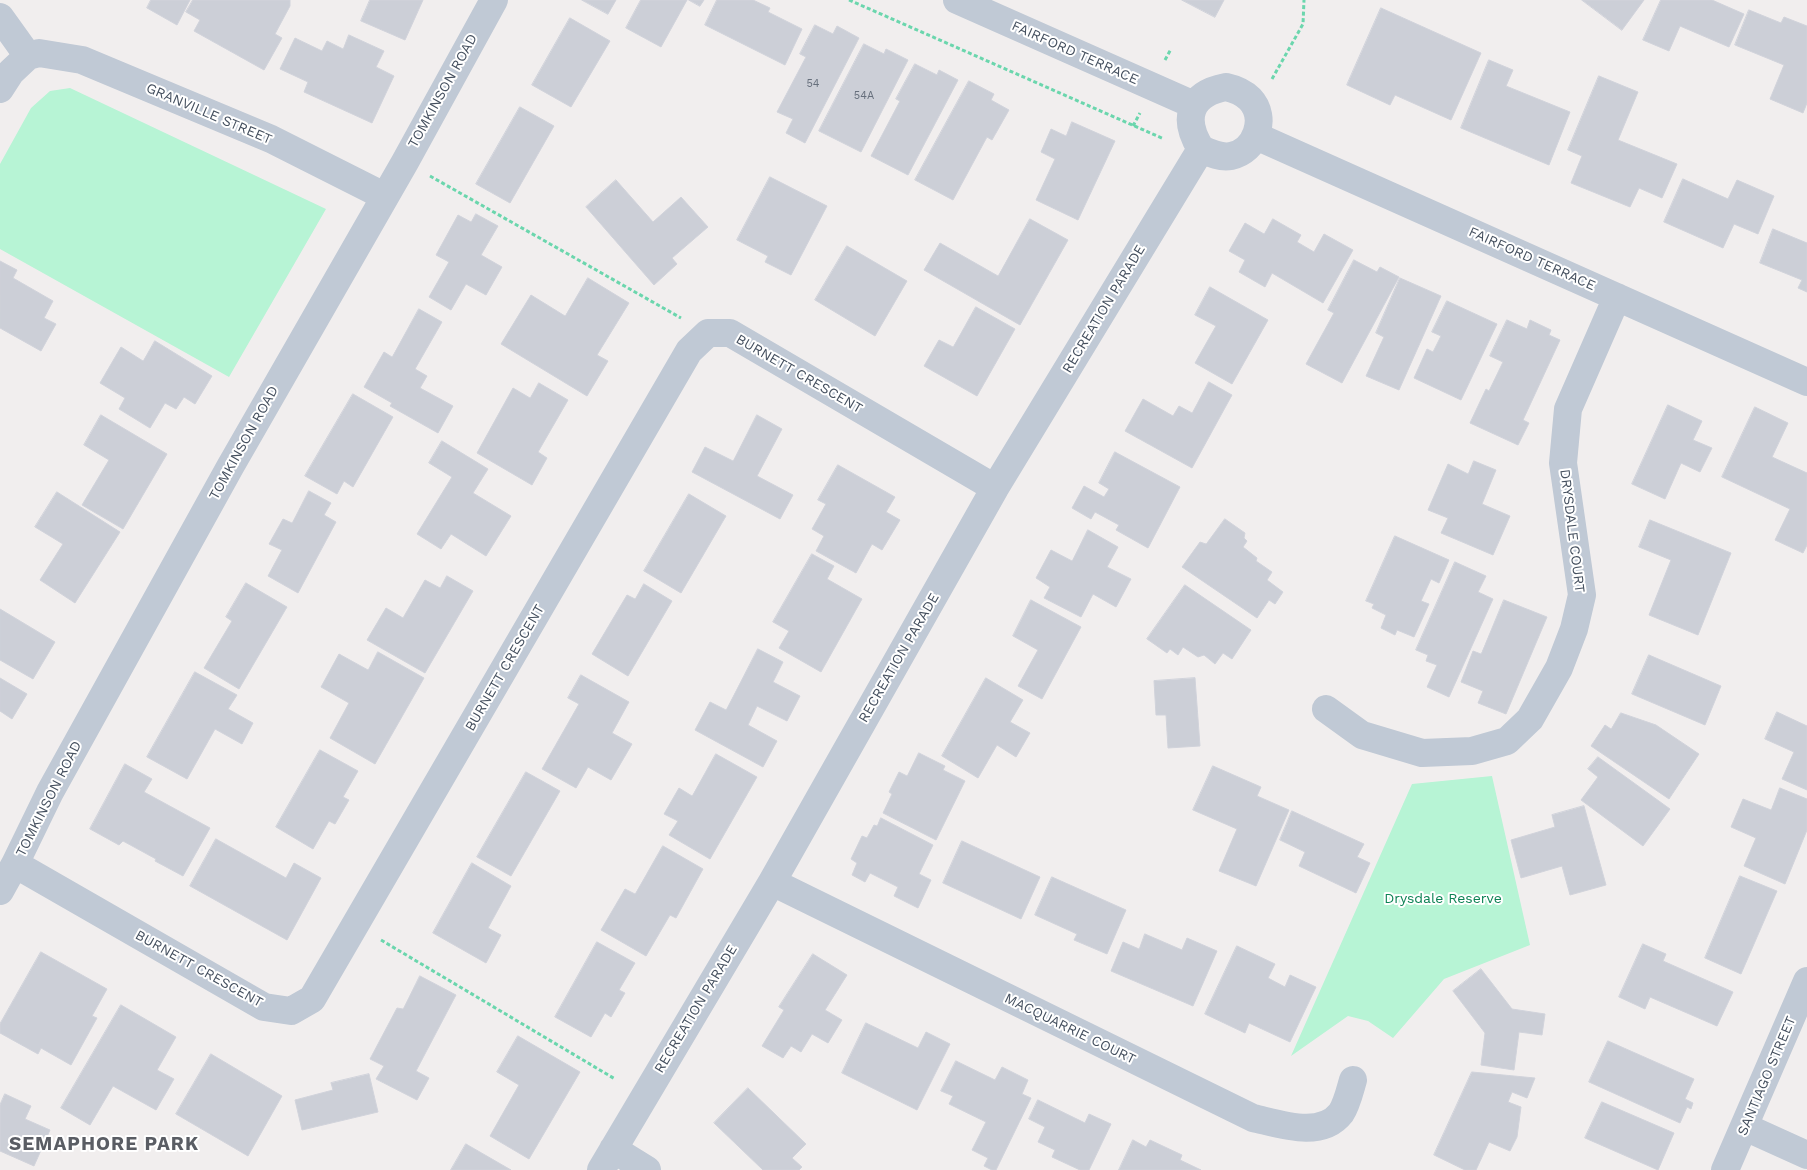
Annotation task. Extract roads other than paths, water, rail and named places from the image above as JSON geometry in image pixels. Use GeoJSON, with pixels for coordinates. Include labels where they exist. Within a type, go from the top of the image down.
{"type":"FeatureCollection","features":[{"type":"Feature","properties":{"kind":"street","name":"TOMKINSON ROAD"},"geometry":{"type":"LineString","coordinates":[[0,891],[46,798],[230,467],[494,0]]}},
{"type":"Feature","properties":{"kind":"street","name":"FAIRFORD TERRACE"},"geometry":{"type":"LineString","coordinates":[[957,0],[1194,105]]}},
{"type":"Feature","properties":{"kind":"street"},"geometry":{"type":"LineString","coordinates":[[0,17],[28,56],[11,72],[0,89]]}},
{"type":"Feature","properties":{"kind":"street","name":"GRANVILLE STREET"},"geometry":{"type":"LineString","coordinates":[[28,56],[39,53],[82,60],[271,140],[384,196]]}},
{"type":"Feature","properties":{"kind":"street"},"geometry":{"type":"LineString","coordinates":[[1226,87],[1239,90],[1250,98],[1256,107],[1259,121],[1256,136],[1245,150],[1231,156],[1218,156],[1201,150],[1191,130],[1190,117],[1194,105],[1202,95],[1212,90],[1226,87]]}},
{"type":"Feature","properties":{"kind":"street","name":"FAIRFORD TERRACE"},"geometry":{"type":"LineString","coordinates":[[1256,136],[1807,382]]}},
{"type":"Feature","properties":{"kind":"street","name":"RECREATION PARADE"},"geometry":{"type":"LineString","coordinates":[[607,1160],[772,882],[995,488],[1201,150]]}},
{"type":"Feature","properties":{"kind":"street","name":"DRYSDALE COURT"},"geometry":{"type":"LineString","coordinates":[[1326,708],[1362,735],[1422,753],[1472,752],[1507,741],[1530,719],[1559,668],[1574,629],[1582,595],[1563,463],[1568,409],[1617,297]]}},
{"type":"Feature","properties":{"kind":"street","name":"BURNETT CRESCENT"},"geometry":{"type":"LineString","coordinates":[[15,864],[264,1007],[291,1011],[312,1000],[689,351],[708,332],[730,333],[995,488]]}},
{"type":"Feature","properties":{"kind":"street","name":"MACQUARRIE COURT"},"geometry":{"type":"LineString","coordinates":[[772,882],[1253,1118],[1299,1128],[1327,1125],[1341,1112],[1353,1080]]}},
{"type":"Feature","properties":{"kind":"street","name":"SANTIAGO STREET"},"geometry":{"type":"LineString","coordinates":[[1725,1170],[1807,981]]}},
{"type":"Feature","properties":{"kind":"street"},"geometry":{"type":"LineString","coordinates":[[1745,1127],[1807,1155]]}},
{"type":"Feature","properties":{"kind":"street"},"geometry":{"type":"LineString","coordinates":[[607,1160],[647,1170]]}},
{"type":"Feature","properties":{"kind":"district","name":"SEMAPHORE PARK"},"geometry":{"type":"Point","coordinates":[104,1144]}},
{"type":"Feature","properties":{"kind":"park label","name":"Drysdale Reserve"},"geometry":{"type":"Point","coordinates":[1443,899]}}]}
